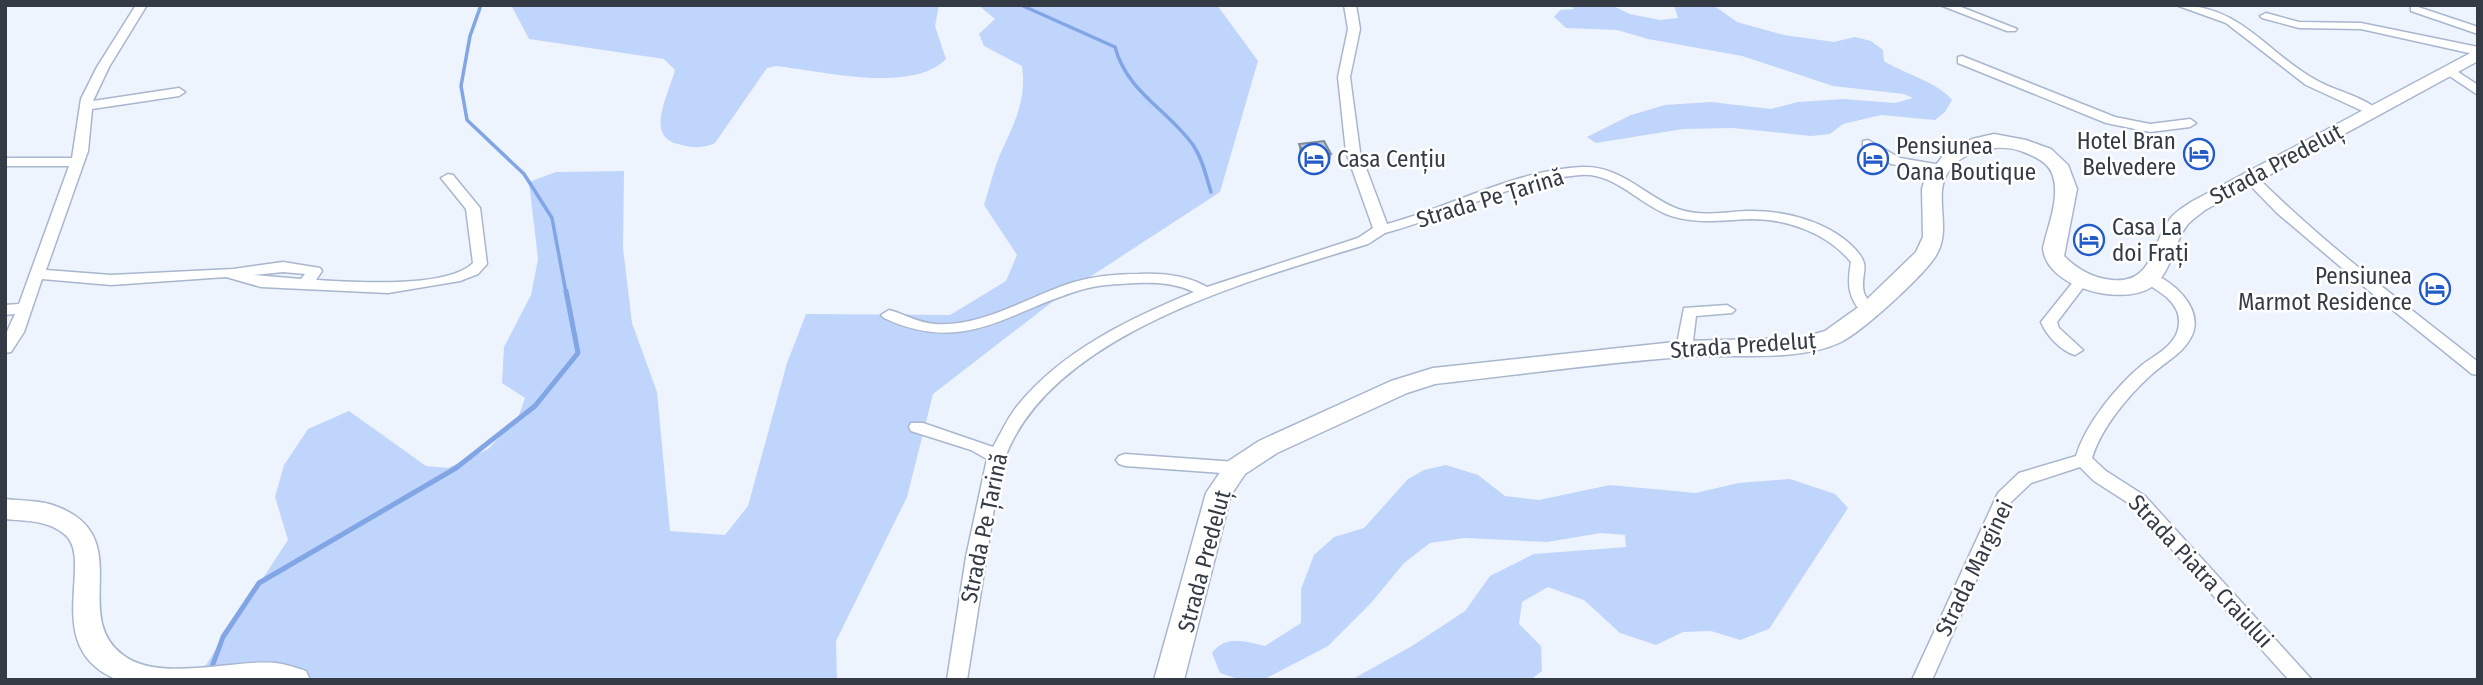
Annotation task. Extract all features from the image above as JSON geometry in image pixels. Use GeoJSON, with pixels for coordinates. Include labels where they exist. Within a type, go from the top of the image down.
{"type":"FeatureCollection","features":[{"type":"Feature","properties":{"kind":"main road","name":"Strada Predeluț"},"geometry":{"type":"LineString","coordinates":[[2149,278],[2179,221],[2198,206],[2478,52]]}},
{"type":"Feature","properties":{"kind":"main road"},"geometry":{"type":"LineString","coordinates":[[1941,169],[1963,149],[1994,140],[2033,148],[2054,160],[2066,179],[2067,189],[2053,248],[2054,258],[2082,280],[2116,288],[2136,286],[2149,278]]}},
{"type":"Feature","properties":{"kind":"main road","name":"Strada Predeluț"},"geometry":{"type":"LineString","coordinates":[[1170,680],[1219,493],[1236,468],[1293,436],[1399,387],[1433,376],[1684,349],[1785,346],[1817,342],[1847,328],[1868,311],[1917,265],[1932,246],[1932,189],[1941,169]]}},
{"type":"Feature","properties":{"kind":"main road"},"geometry":{"type":"LineString","coordinates":[[5,509],[54,514],[75,524],[87,553],[86,618],[94,643],[112,664],[148,676],[176,680]]}},
{"type":"Feature","properties":{"kind":"main road"},"geometry":{"type":"LineString","coordinates":[[203,679],[275,675],[296,680]]}},
{"type":"Feature","properties":{"kind":"street"},"geometry":{"type":"LineString","coordinates":[[5,348],[16,332],[77,162],[86,106],[103,67],[142,5]]}},
{"type":"Feature","properties":{"kind":"street"},"geometry":{"type":"LineString","coordinates":[[1349,5],[1354,29],[1344,77],[1353,152],[1380,221],[1380,230]]}},
{"type":"Feature","properties":{"kind":"street"},"geometry":{"type":"LineString","coordinates":[[1945,5],[2011,29]]}},
{"type":"Feature","properties":{"kind":"street"},"geometry":{"type":"LineString","coordinates":[[2181,5],[2230,21],[2310,82],[2373,111]]}},
{"type":"Feature","properties":{"kind":"street"},"geometry":{"type":"LineString","coordinates":[[2415,9],[2478,31]]}},
{"type":"Feature","properties":{"kind":"street"},"geometry":{"type":"LineString","coordinates":[[2266,16],[2299,25],[2374,28],[2478,52]]}},
{"type":"Feature","properties":{"kind":"street"},"geometry":{"type":"LineString","coordinates":[[1962,60],[2111,120],[2150,128],[2190,123]]}},
{"type":"Feature","properties":{"kind":"street"},"geometry":{"type":"LineString","coordinates":[[2449,70],[2478,91]]}},
{"type":"Feature","properties":{"kind":"street"},"geometry":{"type":"LineString","coordinates":[[86,106],[179,92]]}},
{"type":"Feature","properties":{"kind":"street"},"geometry":{"type":"LineString","coordinates":[[1868,144],[1896,161],[1941,169]]}},
{"type":"Feature","properties":{"kind":"street"},"geometry":{"type":"LineString","coordinates":[[5,163],[77,162]]}},
{"type":"Feature","properties":{"kind":"street","name":"Strada Pe Țarină"},"geometry":{"type":"LineString","coordinates":[[957,680],[968,587],[996,456],[1025,405],[1057,376],[1153,315],[1205,292],[1363,241],[1380,230],[1550,177],[1579,171],[1599,172],[1682,215],[1711,219],[1753,215],[1775,217],[1832,237],[1850,249],[1858,262],[1854,285],[1856,297],[1868,311]]}},
{"type":"Feature","properties":{"kind":"street"},"geometry":{"type":"LineString","coordinates":[[37,274],[111,280],[233,273],[261,282],[388,288],[455,278],[473,271],[480,264],[475,215],[448,178]]}},
{"type":"Feature","properties":{"kind":"street"},"geometry":{"type":"LineString","coordinates":[[2251,179],[2282,210],[2373,287],[2478,370]]}},
{"type":"Feature","properties":{"kind":"street"},"geometry":{"type":"LineString","coordinates":[[889,315],[912,326],[951,330],[1016,311],[1063,291],[1102,281],[1154,278],[1192,284],[1205,292]]}},
{"type":"Feature","properties":{"kind":"street"},"geometry":{"type":"LineString","coordinates":[[2083,460],[2115,405],[2158,359],[2175,348],[2185,332],[2186,311],[2183,305],[2171,291],[2149,278]]}},
{"type":"Feature","properties":{"kind":"street"},"geometry":{"type":"LineString","coordinates":[[2075,349],[2052,330],[2049,322],[2082,280]]}},
{"type":"Feature","properties":{"kind":"street"},"geometry":{"type":"LineString","coordinates":[[5,310],[25,308]]}},
{"type":"Feature","properties":{"kind":"street"},"geometry":{"type":"LineString","coordinates":[[1684,349],[1689,311],[1727,310]]}},
{"type":"Feature","properties":{"kind":"street"},"geometry":{"type":"LineString","coordinates":[[917,427],[977,446],[996,456]]}},
{"type":"Feature","properties":{"kind":"street"},"geometry":{"type":"LineString","coordinates":[[1125,460],[1236,468]]}},
{"type":"Feature","properties":{"kind":"street","name":"Strada Marginei"},"geometry":{"type":"LineString","coordinates":[[1922,680],[2004,498],[2025,478],[2083,460]]}},
{"type":"Feature","properties":{"kind":"street","name":"Strada Piatra Craiului"},"geometry":{"type":"LineString","coordinates":[[2083,460],[2100,476],[2139,501],[2302,680]]}},
{"type":"Feature","properties":{"kind":"shaded area"},"geometry":{"type":"Polygon","coordinates":[[[511,5],[939,5],[935,26],[946,59],[931,70],[911,76],[889,78],[865,78],[776,66],[767,68],[715,143],[692,147],[668,140],[662,132],[664,102],[675,70],[664,59],[529,39],[511,5]]]}},
{"type":"Feature","properties":{"kind":"shaded area"},"geometry":{"type":"Polygon","coordinates":[[[978,5],[1217,5],[1258,61],[1220,192],[1056,299],[933,394],[907,497],[836,641],[837,680],[161,680],[200,674],[288,540],[275,497],[284,465],[308,429],[349,411],[426,466],[448,468],[488,449],[518,418],[525,398],[502,383],[504,347],[531,295],[538,259],[529,182],[556,172],[624,171],[623,248],[632,323],[657,392],[670,531],[725,535],[748,506],[787,363],[806,314],[950,315],[1006,281],[1017,255],[984,205],[1021,102],[1022,66],[984,46],[979,34],[995,19],[978,5]]]}},
{"type":"Feature","properties":{"kind":"shaded area"},"geometry":{"type":"Polygon","coordinates":[[[1570,5],[1611,5],[1630,14],[1660,20],[1678,18],[1674,5],[1713,5],[1737,22],[1784,35],[1834,42],[1855,37],[1871,41],[1883,50],[1884,61],[1930,84],[1952,100],[1945,112],[1935,120],[1881,115],[1843,124],[1830,134],[1811,136],[1733,128],[1683,129],[1596,143],[1587,137],[1631,115],[1665,105],[1711,102],[1771,109],[1798,102],[1843,99],[1895,103],[1913,98],[1904,94],[1833,86],[1742,56],[1648,39],[1617,30],[1566,28],[1554,17],[1560,10],[1574,9],[1570,5]]]}},
{"type":"Feature","properties":{"kind":"shaded area"},"geometry":{"type":"Polygon","coordinates":[[[1446,465],[1478,475],[1505,496],[1539,500],[1610,485],[1696,493],[1738,483],[1790,479],[1835,494],[1848,508],[1769,629],[1740,640],[1711,631],[1683,632],[1656,645],[1620,633],[1584,600],[1548,587],[1522,602],[1519,624],[1541,646],[1542,671],[1530,680],[1351,680],[1412,646],[1465,611],[1490,576],[1534,554],[1626,547],[1625,535],[1601,533],[1547,542],[1465,538],[1430,543],[1404,563],[1371,603],[1328,646],[1263,680],[1241,680],[1220,673],[1212,653],[1224,643],[1243,641],[1265,646],[1301,623],[1301,589],[1314,555],[1334,537],[1364,528],[1408,479],[1424,470],[1446,465]]]}},
{"type":"Feature","properties":{"kind":"building"},"geometry":{"type":"Polygon","coordinates":[[[1324,141],[1331,154],[1305,157],[1299,144],[1324,141]]]}},
{"type":"Feature","properties":{"kind":"waterway"},"geometry":{"type":"LineString","coordinates":[[481,5],[470,36],[461,86],[467,120],[524,174],[552,218],[566,293]]}},
{"type":"Feature","properties":{"kind":"waterway"},"geometry":{"type":"LineString","coordinates":[[1021,5],[1115,47],[1121,63],[1138,88],[1193,145],[1202,162],[1211,192]]}},
{"type":"Feature","properties":{"kind":"waterway"},"geometry":{"type":"LineString","coordinates":[[210,672],[223,637],[259,583],[456,468],[535,406],[578,353],[566,291]]}},
{"type":"Feature","properties":{"kind":"place","name":"Hotel Bran Belvedere"},"geometry":{"type":"Point","coordinates":[2199,154]}},
{"type":"Feature","properties":{"kind":"place","name":"Casa Cențiu"},"geometry":{"type":"Point","coordinates":[1314,159]}},
{"type":"Feature","properties":{"kind":"place","name":"Pensiunea Oana Boutique"},"geometry":{"type":"Point","coordinates":[1873,159]}},
{"type":"Feature","properties":{"kind":"place","name":"Casa La doi Frați"},"geometry":{"type":"Point","coordinates":[2089,240]}},
{"type":"Feature","properties":{"kind":"place","name":"Pensiunea Marmot Residence"},"geometry":{"type":"Point","coordinates":[2435,289]}}]}
